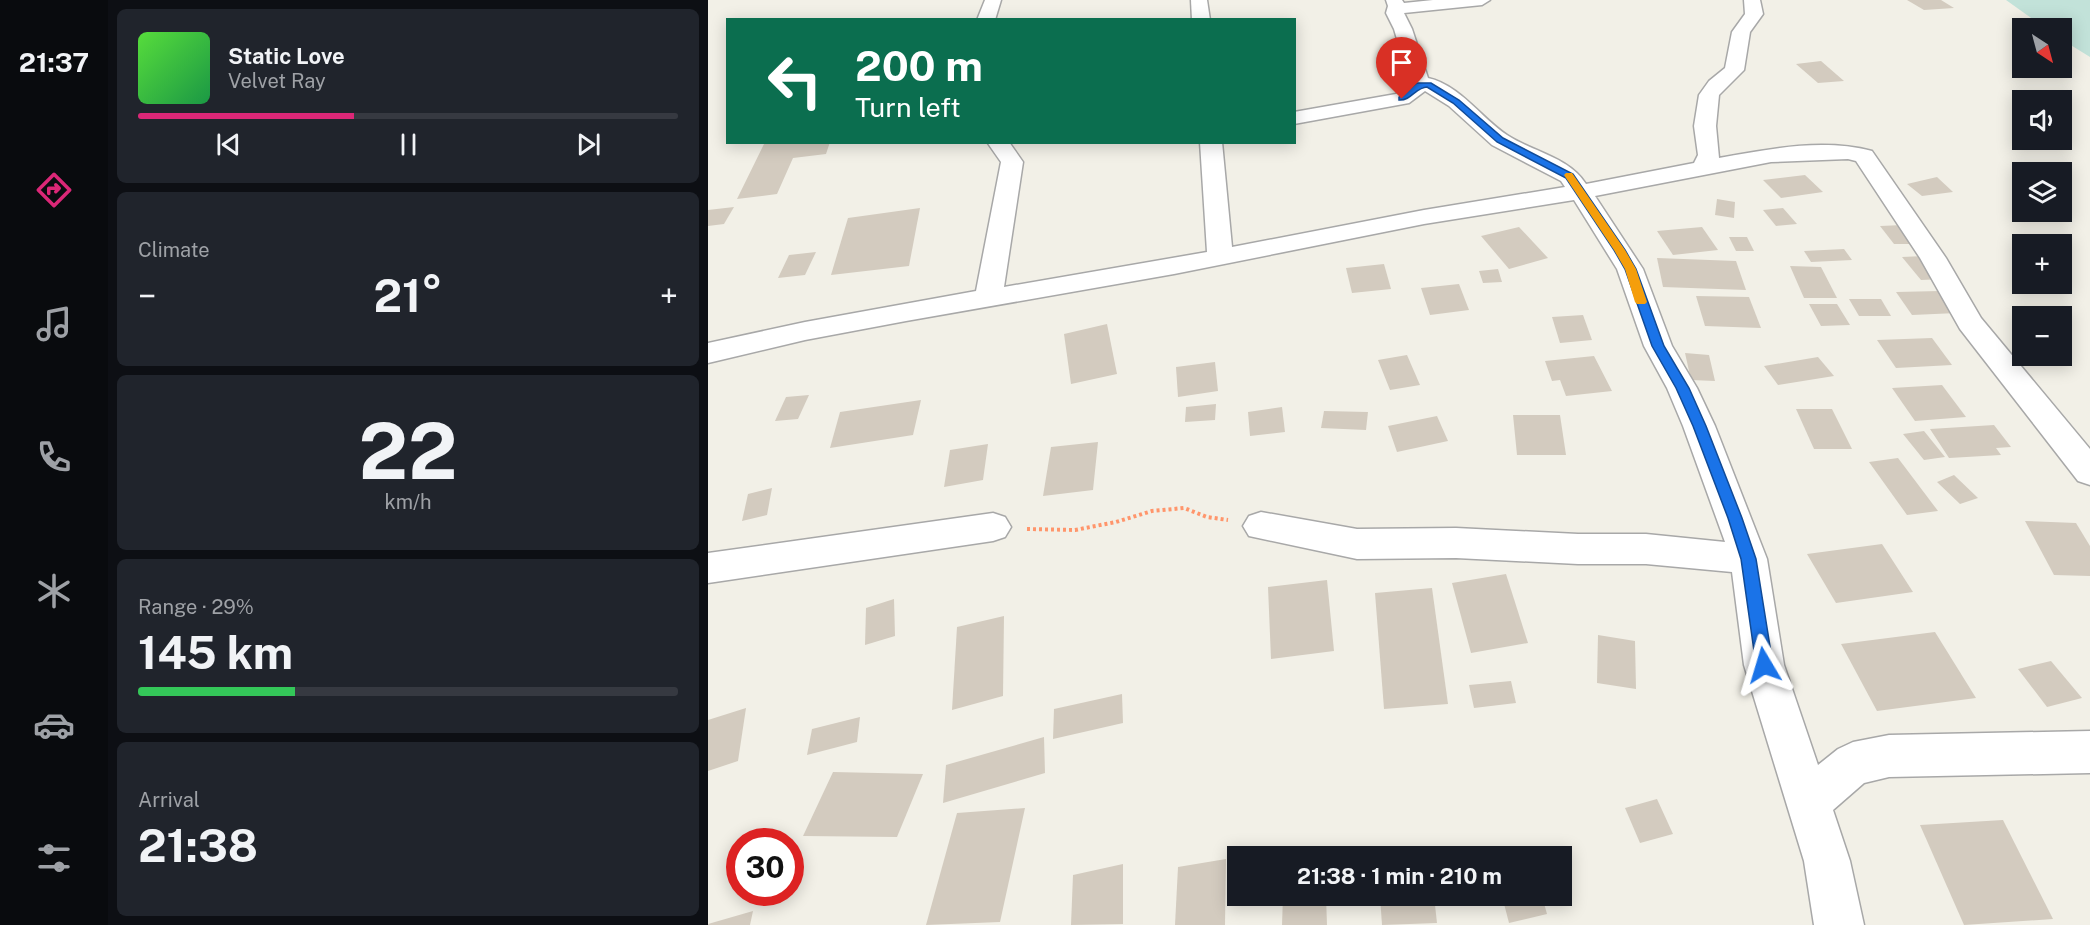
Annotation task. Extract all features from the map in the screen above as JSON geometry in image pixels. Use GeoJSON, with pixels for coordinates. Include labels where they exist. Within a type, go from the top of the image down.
{"type":"FeatureCollection","features":[{"type":"Feature","properties":{"kind":"street"},"geometry":{"type":"LineString","coordinates":[[987,18],[993,0]]}},
{"type":"Feature","properties":{"kind":"street"},"geometry":{"type":"LineString","coordinates":[[1199,0],[1201,18]]}},
{"type":"Feature","properties":{"kind":"street"},"geometry":{"type":"LineString","coordinates":[[1420,85],[1403,28],[1395,13],[1395,4],[1482,0]]}},
{"type":"Feature","properties":{"kind":"street"},"geometry":{"type":"LineString","coordinates":[[1703,168],[1709,155],[1704,126],[1708,95],[1734,70],[1741,32],[1754,14],[1752,0]]}},
{"type":"Feature","properties":{"kind":"street"},"geometry":{"type":"LineString","coordinates":[[1296,118],[1402,99],[1420,85],[1428,84],[1456,102],[1500,140],[1570,176],[1630,269],[1658,346],[1682,388],[1699,426],[1749,559],[1764,665],[1827,861],[1839,925]]}},
{"type":"Feature","properties":{"kind":"street"},"geometry":{"type":"LineString","coordinates":[[989,297],[1012,162],[999,144]]}},
{"type":"Feature","properties":{"kind":"street"},"geometry":{"type":"LineString","coordinates":[[1211,144],[1220,257]]}},
{"type":"Feature","properties":{"kind":"street"},"geometry":{"type":"LineString","coordinates":[[708,353],[805,331],[1220,257],[1424,217],[1579,192],[1782,154],[1849,152],[1864,156],[1933,258],[1970,323],[2090,472]]}},
{"type":"Feature","properties":{"kind":"street"},"geometry":{"type":"LineString","coordinates":[[1262,526],[1358,544],[1456,543],[1578,549],[1646,549],[1749,559]]}},
{"type":"Feature","properties":{"kind":"street"},"geometry":{"type":"LineString","coordinates":[[708,568],[993,527]]}},
{"type":"Feature","properties":{"kind":"street"},"geometry":{"type":"LineString","coordinates":[[1809,802],[1853,764],[1889,756],[2090,752]]}},
{"type":"Feature","properties":{"kind":"path"},"geometry":{"type":"LineString","coordinates":[[993,527],[1075,530],[1116,522],[1152,511],[1184,508],[1207,517],[1262,526]]}},
{"type":"Feature","properties":{"kind":"shaded area"},"geometry":{"type":"Polygon","coordinates":[[[2006,0],[2090,0],[2090,57],[2072,46],[2072,18],[2031,18],[2006,0]]]}},
{"type":"Feature","properties":{"kind":"building"},"geometry":{"type":"Polygon","coordinates":[[[1907,0],[1941,0],[1954,8],[1924,10],[1907,0]]]}},
{"type":"Feature","properties":{"kind":"building"},"geometry":{"type":"Polygon","coordinates":[[[1821,61],[1844,81],[1818,83],[1796,64],[1821,61]]]}},
{"type":"Feature","properties":{"kind":"building"},"geometry":{"type":"Polygon","coordinates":[[[764,144],[829,144],[826,154],[793,158],[777,194],[737,199],[764,144]]]}},
{"type":"Feature","properties":{"kind":"building"},"geometry":{"type":"Polygon","coordinates":[[[1805,175],[1823,192],[1781,198],[1763,180],[1805,175]]]}},
{"type":"Feature","properties":{"kind":"building"},"geometry":{"type":"Polygon","coordinates":[[[1937,177],[1953,192],[1922,196],[1907,184],[1937,177]]]}},
{"type":"Feature","properties":{"kind":"building"},"geometry":{"type":"Polygon","coordinates":[[[1717,199],[1735,202],[1734,218],[1715,215],[1717,199]]]}},
{"type":"Feature","properties":{"kind":"building"},"geometry":{"type":"Polygon","coordinates":[[[734,207],[724,224],[708,226],[708,210],[734,207]]]}},
{"type":"Feature","properties":{"kind":"building"},"geometry":{"type":"Polygon","coordinates":[[[920,208],[909,266],[831,275],[848,218],[920,208]]]}},
{"type":"Feature","properties":{"kind":"building"},"geometry":{"type":"Polygon","coordinates":[[[1783,208],[1797,224],[1776,226],[1763,210],[1783,208]]]}},
{"type":"Feature","properties":{"kind":"building"},"geometry":{"type":"Polygon","coordinates":[[[1903,225],[1916,244],[1894,244],[1880,226],[1903,225]]]}},
{"type":"Feature","properties":{"kind":"building"},"geometry":{"type":"Polygon","coordinates":[[[1519,227],[1548,258],[1509,269],[1481,236],[1519,227]]]}},
{"type":"Feature","properties":{"kind":"building"},"geometry":{"type":"Polygon","coordinates":[[[1702,227],[1718,250],[1673,255],[1657,231],[1702,227]]]}},
{"type":"Feature","properties":{"kind":"building"},"geometry":{"type":"Polygon","coordinates":[[[1729,237],[1747,237],[1754,251],[1736,251],[1729,237]]]}},
{"type":"Feature","properties":{"kind":"building"},"geometry":{"type":"Polygon","coordinates":[[[1844,249],[1852,260],[1811,262],[1804,251],[1844,249]]]}},
{"type":"Feature","properties":{"kind":"building"},"geometry":{"type":"Polygon","coordinates":[[[816,252],[805,275],[778,278],[789,255],[816,252]]]}},
{"type":"Feature","properties":{"kind":"building"},"geometry":{"type":"Polygon","coordinates":[[[1924,256],[1944,279],[1921,280],[1902,257],[1924,256]]]}},
{"type":"Feature","properties":{"kind":"building"},"geometry":{"type":"Polygon","coordinates":[[[1657,258],[1736,261],[1746,290],[1663,287],[1657,258]]]}},
{"type":"Feature","properties":{"kind":"building"},"geometry":{"type":"Polygon","coordinates":[[[1384,264],[1391,289],[1352,293],[1346,268],[1384,264]]]}},
{"type":"Feature","properties":{"kind":"building"},"geometry":{"type":"Polygon","coordinates":[[[1790,266],[1821,267],[1837,298],[1804,298],[1790,266]]]}},
{"type":"Feature","properties":{"kind":"building"},"geometry":{"type":"Polygon","coordinates":[[[1498,269],[1502,282],[1483,283],[1479,271],[1498,269]]]}},
{"type":"Feature","properties":{"kind":"building"},"geometry":{"type":"Polygon","coordinates":[[[1459,284],[1469,310],[1430,315],[1421,288],[1459,284]]]}},
{"type":"Feature","properties":{"kind":"building"},"geometry":{"type":"Polygon","coordinates":[[[1940,291],[1957,313],[1912,315],[1896,292],[1940,291]]]}},
{"type":"Feature","properties":{"kind":"building"},"geometry":{"type":"Polygon","coordinates":[[[1696,296],[1749,297],[1761,328],[1705,326],[1696,296]]]}},
{"type":"Feature","properties":{"kind":"building"},"geometry":{"type":"Polygon","coordinates":[[[1849,299],[1881,299],[1891,316],[1859,316],[1849,299]]]}},
{"type":"Feature","properties":{"kind":"building"},"geometry":{"type":"Polygon","coordinates":[[[1809,304],[1837,304],[1850,325],[1821,326],[1809,304]]]}},
{"type":"Feature","properties":{"kind":"building"},"geometry":{"type":"Polygon","coordinates":[[[1583,315],[1592,340],[1560,343],[1552,317],[1583,315]]]}},
{"type":"Feature","properties":{"kind":"building"},"geometry":{"type":"Polygon","coordinates":[[[1107,324],[1117,374],[1071,384],[1064,334],[1107,324]]]}},
{"type":"Feature","properties":{"kind":"building"},"geometry":{"type":"Polygon","coordinates":[[[1932,338],[1952,365],[1896,368],[1877,340],[1932,338]]]}},
{"type":"Feature","properties":{"kind":"building"},"geometry":{"type":"Polygon","coordinates":[[[1685,353],[1709,355],[1715,381],[1691,380],[1685,353]]]}},
{"type":"Feature","properties":{"kind":"building"},"geometry":{"type":"Polygon","coordinates":[[[1407,355],[1420,385],[1390,390],[1378,360],[1407,355]]]}},
{"type":"Feature","properties":{"kind":"building"},"geometry":{"type":"Polygon","coordinates":[[[1594,356],[1612,391],[1566,396],[1560,380],[1552,381],[1545,361],[1594,356]]]}},
{"type":"Feature","properties":{"kind":"building"},"geometry":{"type":"Polygon","coordinates":[[[1818,357],[1834,376],[1778,385],[1764,366],[1818,357]]]}},
{"type":"Feature","properties":{"kind":"building"},"geometry":{"type":"Polygon","coordinates":[[[1215,362],[1218,391],[1178,397],[1176,367],[1215,362]]]}},
{"type":"Feature","properties":{"kind":"building"},"geometry":{"type":"Polygon","coordinates":[[[1942,385],[1966,417],[1915,421],[1892,388],[1942,385]]]}},
{"type":"Feature","properties":{"kind":"building"},"geometry":{"type":"Polygon","coordinates":[[[809,395],[798,419],[775,421],[786,397],[809,395]]]}},
{"type":"Feature","properties":{"kind":"building"},"geometry":{"type":"Polygon","coordinates":[[[921,400],[913,435],[830,448],[840,412],[921,400]]]}},
{"type":"Feature","properties":{"kind":"building"},"geometry":{"type":"Polygon","coordinates":[[[1216,404],[1215,420],[1185,422],[1186,407],[1216,404]]]}},
{"type":"Feature","properties":{"kind":"building"},"geometry":{"type":"Polygon","coordinates":[[[1282,407],[1285,432],[1250,436],[1248,412],[1282,407]]]}},
{"type":"Feature","properties":{"kind":"building"},"geometry":{"type":"Polygon","coordinates":[[[1796,409],[1832,409],[1852,449],[1814,449],[1796,409]]]}},
{"type":"Feature","properties":{"kind":"building"},"geometry":{"type":"Polygon","coordinates":[[[1324,411],[1368,412],[1366,430],[1321,428],[1324,411]]]}},
{"type":"Feature","properties":{"kind":"building"},"geometry":{"type":"Polygon","coordinates":[[[1513,415],[1560,415],[1566,455],[1517,455],[1513,415]]]}},
{"type":"Feature","properties":{"kind":"building"},"geometry":{"type":"Polygon","coordinates":[[[1437,416],[1448,441],[1397,452],[1388,426],[1437,416]]]}},
{"type":"Feature","properties":{"kind":"building"},"geometry":{"type":"Polygon","coordinates":[[[1994,425],[2011,447],[1996,448],[2001,455],[1949,458],[1930,429],[1994,425]]]}},
{"type":"Feature","properties":{"kind":"building"},"geometry":{"type":"Polygon","coordinates":[[[1924,431],[1945,457],[1924,460],[1903,434],[1924,431]]]}},
{"type":"Feature","properties":{"kind":"building"},"geometry":{"type":"Polygon","coordinates":[[[1098,442],[1093,490],[1043,496],[1051,447],[1098,442]]]}},
{"type":"Feature","properties":{"kind":"building"},"geometry":{"type":"Polygon","coordinates":[[[988,444],[983,480],[944,487],[950,450],[988,444]]]}},
{"type":"Feature","properties":{"kind":"building"},"geometry":{"type":"Polygon","coordinates":[[[1898,458],[1938,511],[1907,515],[1869,462],[1898,458]]]}},
{"type":"Feature","properties":{"kind":"building"},"geometry":{"type":"Polygon","coordinates":[[[1954,475],[1978,498],[1960,504],[1937,482],[1954,475]]]}},
{"type":"Feature","properties":{"kind":"building"},"geometry":{"type":"Polygon","coordinates":[[[772,488],[767,515],[742,521],[748,494],[772,488]]]}},
{"type":"Feature","properties":{"kind":"building"},"geometry":{"type":"Polygon","coordinates":[[[2025,521],[2076,523],[2090,546],[2090,576],[2054,575],[2025,521]]]}},
{"type":"Feature","properties":{"kind":"building"},"geometry":{"type":"Polygon","coordinates":[[[1882,544],[1913,592],[1836,603],[1807,554],[1882,544]]]}},
{"type":"Feature","properties":{"kind":"building"},"geometry":{"type":"Polygon","coordinates":[[[1506,574],[1528,643],[1471,653],[1452,583],[1506,574]]]}},
{"type":"Feature","properties":{"kind":"building"},"geometry":{"type":"Polygon","coordinates":[[[1327,580],[1334,651],[1271,659],[1268,587],[1327,580]]]}},
{"type":"Feature","properties":{"kind":"building"},"geometry":{"type":"Polygon","coordinates":[[[1432,588],[1448,704],[1384,709],[1375,593],[1432,588]]]}},
{"type":"Feature","properties":{"kind":"building"},"geometry":{"type":"Polygon","coordinates":[[[894,599],[895,636],[865,645],[866,608],[894,599]]]}},
{"type":"Feature","properties":{"kind":"building"},"geometry":{"type":"Polygon","coordinates":[[[1004,616],[1003,696],[952,710],[957,627],[1004,616]]]}},
{"type":"Feature","properties":{"kind":"building"},"geometry":{"type":"Polygon","coordinates":[[[1935,632],[1976,698],[1877,711],[1841,644],[1935,632]]]}},
{"type":"Feature","properties":{"kind":"building"},"geometry":{"type":"Polygon","coordinates":[[[1598,635],[1635,641],[1636,689],[1597,683],[1598,635]]]}},
{"type":"Feature","properties":{"kind":"building"},"geometry":{"type":"Polygon","coordinates":[[[2051,661],[2082,698],[2047,707],[2018,669],[2051,661]]]}},
{"type":"Feature","properties":{"kind":"building"},"geometry":{"type":"Polygon","coordinates":[[[1511,681],[1516,703],[1474,708],[1469,685],[1511,681]]]}},
{"type":"Feature","properties":{"kind":"building"},"geometry":{"type":"Polygon","coordinates":[[[1122,694],[1123,723],[1053,739],[1054,709],[1122,694]]]}},
{"type":"Feature","properties":{"kind":"building"},"geometry":{"type":"Polygon","coordinates":[[[746,708],[738,761],[708,771],[708,720],[746,708]]]}},
{"type":"Feature","properties":{"kind":"building"},"geometry":{"type":"Polygon","coordinates":[[[860,717],[857,742],[807,755],[812,729],[860,717]]]}},
{"type":"Feature","properties":{"kind":"building"},"geometry":{"type":"Polygon","coordinates":[[[1044,737],[1045,773],[943,803],[946,765],[1044,737]]]}},
{"type":"Feature","properties":{"kind":"building"},"geometry":{"type":"Polygon","coordinates":[[[833,772],[923,774],[897,837],[804,836],[833,772]]]}},
{"type":"Feature","properties":{"kind":"building"},"geometry":{"type":"Polygon","coordinates":[[[1657,799],[1673,834],[1640,843],[1625,808],[1657,799]]]}},
{"type":"Feature","properties":{"kind":"building"},"geometry":{"type":"Polygon","coordinates":[[[1025,808],[1000,922],[926,925],[957,813],[1025,808]]]}},
{"type":"Feature","properties":{"kind":"building"},"geometry":{"type":"Polygon","coordinates":[[[2003,820],[2053,919],[1964,925],[1920,825],[2003,820]]]}},
{"type":"Feature","properties":{"kind":"building"},"geometry":{"type":"Polygon","coordinates":[[[1226,859],[1225,925],[1175,925],[1178,867],[1226,859]]]}},
{"type":"Feature","properties":{"kind":"building"},"geometry":{"type":"Polygon","coordinates":[[[1123,864],[1123,924],[1071,925],[1073,875],[1123,864]]]}},
{"type":"Feature","properties":{"kind":"building"},"geometry":{"type":"Polygon","coordinates":[[[1283,906],[1326,906],[1327,925],[1282,925],[1283,906]]]}},
{"type":"Feature","properties":{"kind":"building"},"geometry":{"type":"Polygon","coordinates":[[[1381,906],[1435,906],[1437,923],[1382,925],[1381,906]]]}},
{"type":"Feature","properties":{"kind":"building"},"geometry":{"type":"Polygon","coordinates":[[[1505,906],[1545,906],[1547,914],[1509,923],[1505,906]]]}},
{"type":"Feature","properties":{"kind":"building"},"geometry":{"type":"Polygon","coordinates":[[[753,911],[750,925],[708,925],[708,924],[753,911]]]}},
{"type":"Feature","properties":{"kind":"slow traffic"},"geometry":{"type":"LineString","coordinates":[[1569,175],[1630,269],[1641,302]]}},
{"type":"Feature","properties":{"kind":"route"},"geometry":{"type":"LineString","coordinates":[[1402,99],[1420,85],[1428,84],[1456,102],[1500,140],[1570,176],[1619,250],[1630,269],[1658,346],[1682,388],[1699,426],[1735,518],[1749,559],[1764,665]]}}]}
